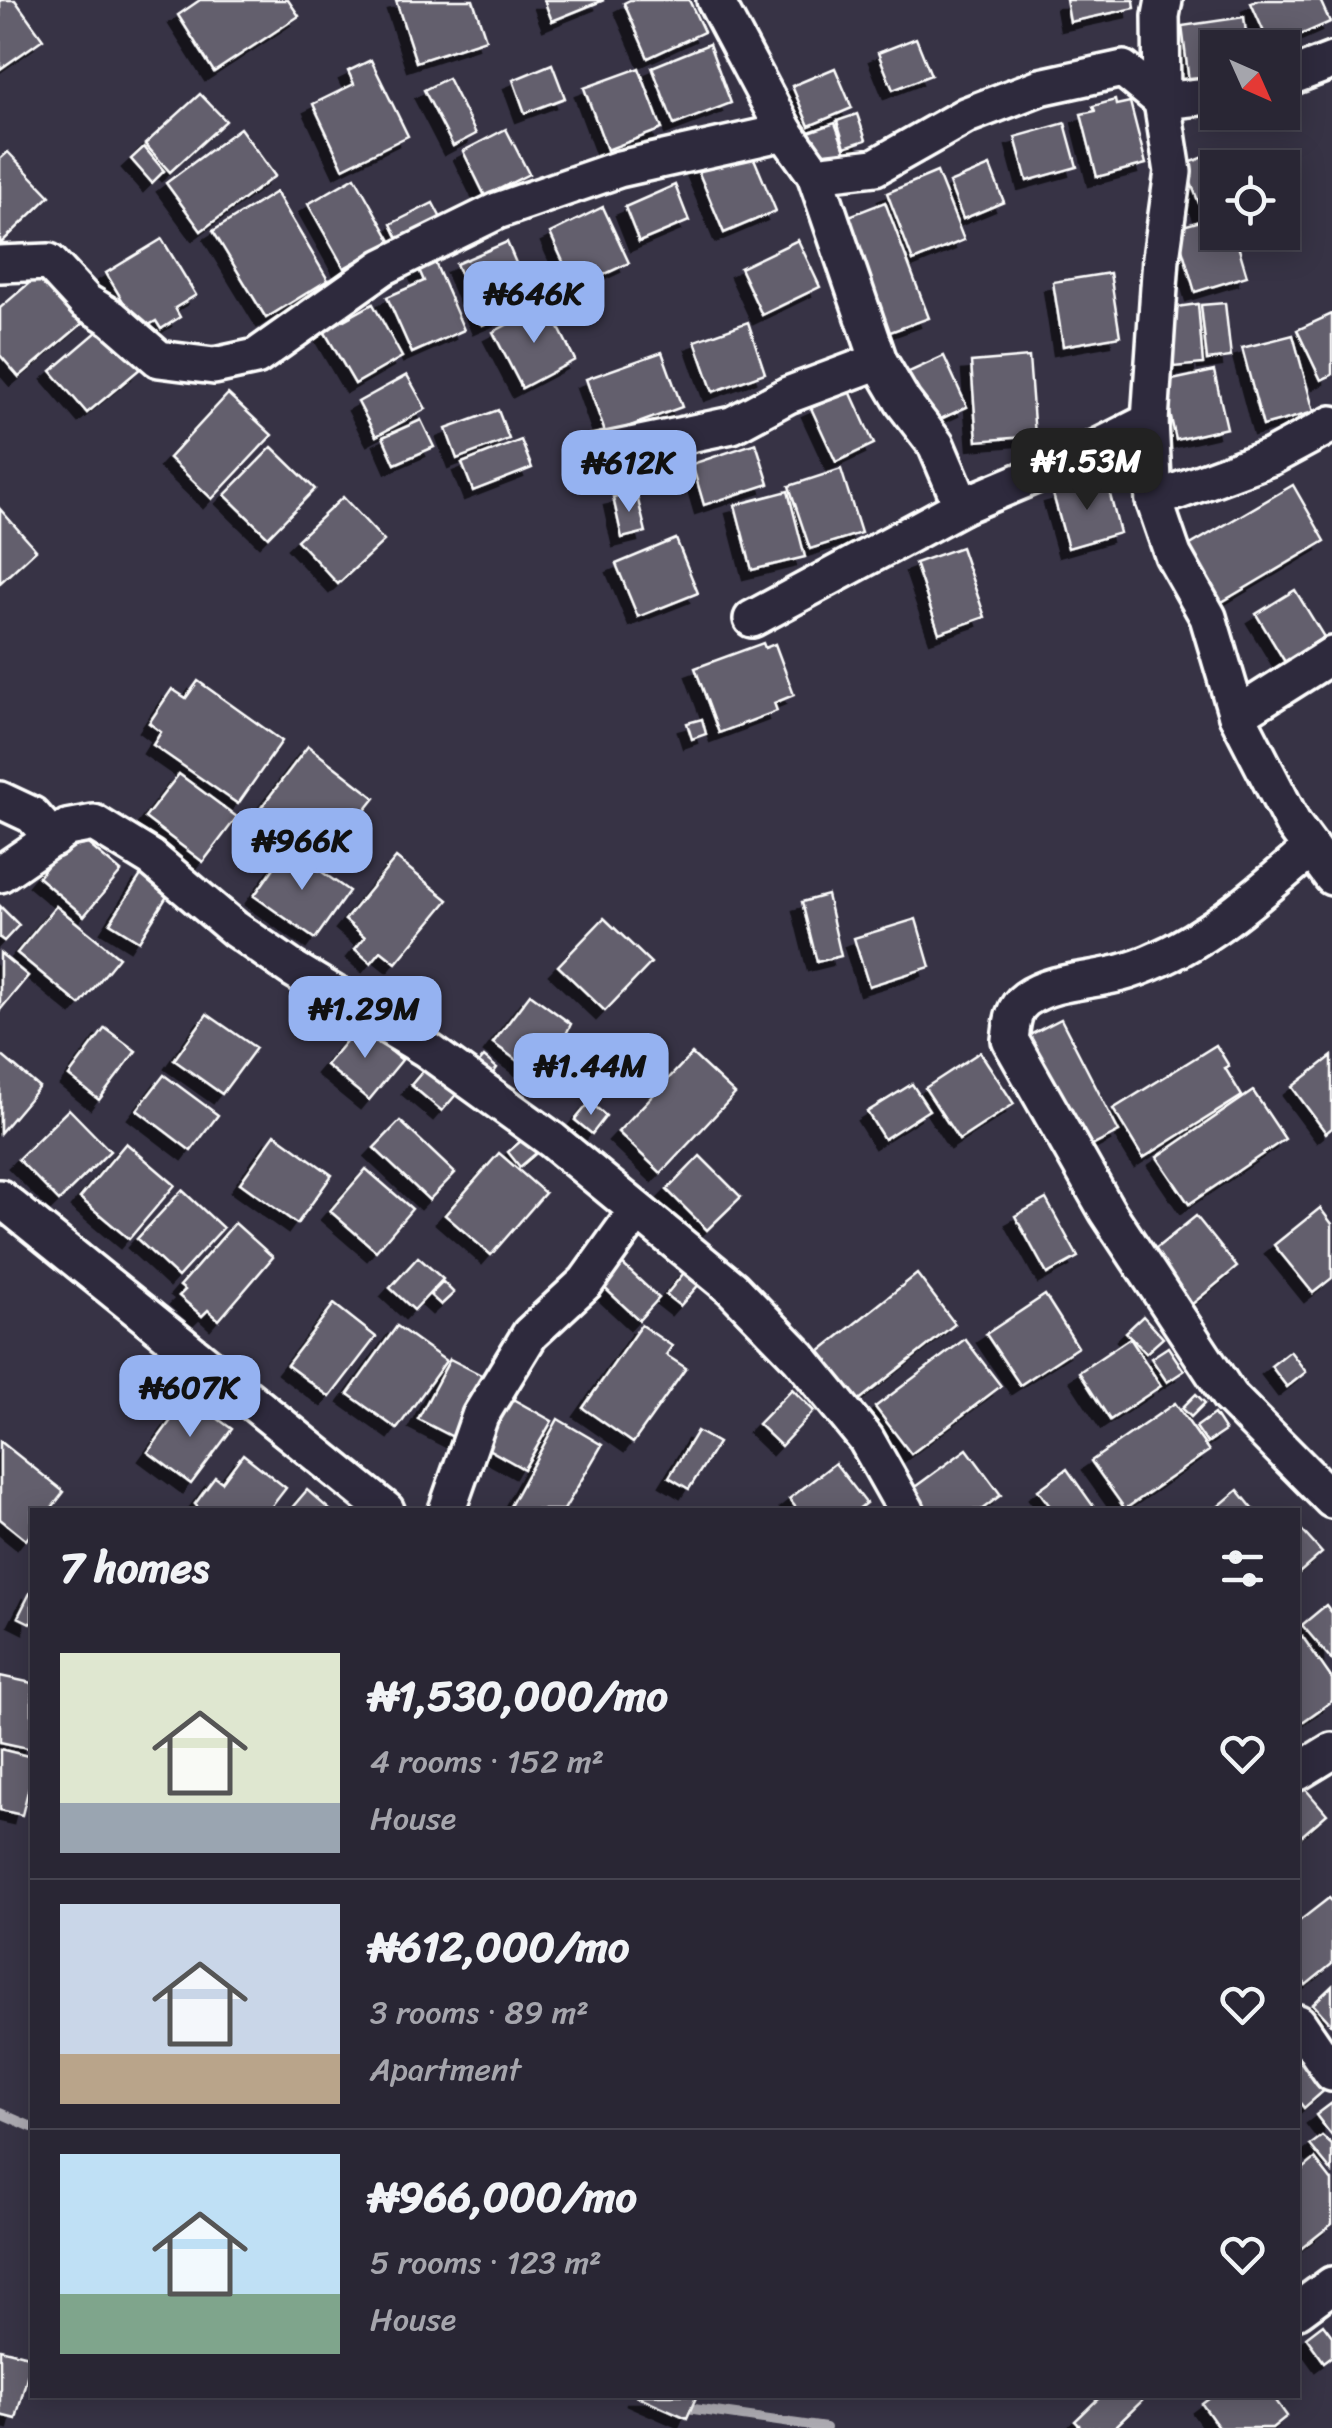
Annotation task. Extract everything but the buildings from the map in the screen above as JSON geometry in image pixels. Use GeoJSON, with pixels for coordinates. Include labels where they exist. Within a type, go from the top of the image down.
{"type":"FeatureCollection","features":[{"type":"Feature","properties":{"kind":"street"},"geometry":{"type":"LineString","coordinates":[[715,0],[785,132],[815,174],[879,361],[903,402],[936,444],[962,506]]}},
{"type":"Feature","properties":{"kind":"street"},"geometry":{"type":"LineString","coordinates":[[1164,0],[1160,16],[1162,101],[1173,172],[1161,258],[1150,422],[1154,500],[1173,555],[1208,617],[1237,715],[1292,824],[1332,877]]}},
{"type":"Feature","properties":{"kind":"street"},"geometry":{"type":"LineString","coordinates":[[1300,73],[1332,61]]}},
{"type":"Feature","properties":{"kind":"street"},"geometry":{"type":"LineString","coordinates":[[815,174],[874,167],[967,115],[1040,87],[1123,69],[1162,101],[1200,98]]}},
{"type":"Feature","properties":{"kind":"street"},"geometry":{"type":"LineString","coordinates":[[0,264],[50,262],[86,302],[112,318],[160,360],[214,366],[256,357],[383,267],[497,210],[619,170],[785,132]]}},
{"type":"Feature","properties":{"kind":"street"},"geometry":{"type":"LineString","coordinates":[[593,454],[732,425],[788,395],[879,361]]}},
{"type":"Feature","properties":{"kind":"street"},"geometry":{"type":"LineString","coordinates":[[752,619],[962,506],[1150,422]]}},
{"type":"Feature","properties":{"kind":"street"},"geometry":{"type":"LineString","coordinates":[[1154,500],[1271,457],[1332,424]]}},
{"type":"Feature","properties":{"kind":"street"},"geometry":{"type":"LineString","coordinates":[[1237,715],[1332,655]]}},
{"type":"Feature","properties":{"kind":"street"},"geometry":{"type":"LineString","coordinates":[[0,800],[32,815],[53,839]]}},
{"type":"Feature","properties":{"kind":"street"},"geometry":{"type":"LineString","coordinates":[[0,874],[67,828],[94,823],[151,858],[250,938],[426,1049],[536,1128],[732,1288],[798,1356],[866,1439],[905,1508]]}},
{"type":"Feature","properties":{"kind":"street"},"geometry":{"type":"LineString","coordinates":[[1311,849],[1213,931],[1129,971],[1041,990],[1020,1003],[1013,1016],[1010,1040],[1106,1211],[1228,1396],[1332,1500]]}},
{"type":"Feature","properties":{"kind":"street"},"geometry":{"type":"LineString","coordinates":[[2,1208],[383,1508]]}},
{"type":"Feature","properties":{"kind":"street"},"geometry":{"type":"LineString","coordinates":[[448,1508],[480,1416],[530,1334],[586,1282],[637,1211]]}},
{"type":"Feature","properties":{"kind":"street"},"geometry":{"type":"LineString","coordinates":[[1300,1771],[1332,1751]]}},
{"type":"Feature","properties":{"kind":"street"},"geometry":{"type":"LineString","coordinates":[[1300,2026],[1332,2073]]}},
{"type":"Feature","properties":{"kind":"street"},"geometry":{"type":"LineString","coordinates":[[1300,2309],[1332,2285]]}},
{"type":"Feature","properties":{"kind":"waterway"},"geometry":{"type":"LineString","coordinates":[[0,2113],[30,2126]]}},
{"type":"Feature","properties":{"kind":"waterway"},"geometry":{"type":"LineString","coordinates":[[680,2407],[826,2428]]}}]}
